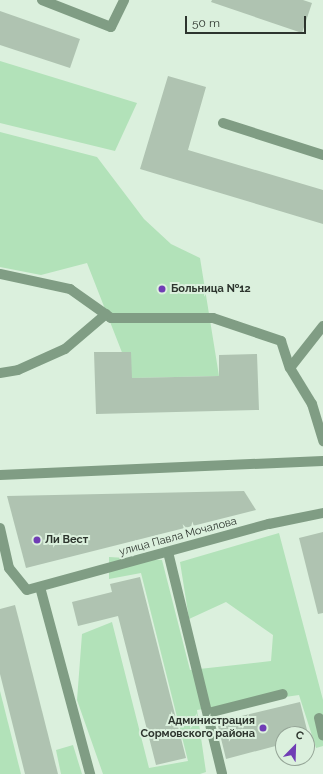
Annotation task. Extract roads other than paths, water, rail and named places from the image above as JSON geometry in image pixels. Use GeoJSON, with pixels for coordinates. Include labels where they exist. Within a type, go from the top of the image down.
{"type":"FeatureCollection","features":[{"type":"Feature","properties":{"kind":"street"},"geometry":{"type":"LineString","coordinates":[[42,0],[111,26],[124,0]]}},
{"type":"Feature","properties":{"kind":"street"},"geometry":{"type":"LineString","coordinates":[[223,123],[323,155]]}},
{"type":"Feature","properties":{"kind":"street"},"geometry":{"type":"LineString","coordinates":[[0,274],[70,289],[111,318],[213,318],[281,341],[290,368],[312,404],[323,441]]}},
{"type":"Feature","properties":{"kind":"street"},"geometry":{"type":"LineString","coordinates":[[0,373],[18,370],[65,349],[106,314]]}},
{"type":"Feature","properties":{"kind":"street"},"geometry":{"type":"LineString","coordinates":[[290,368],[323,326]]}},
{"type":"Feature","properties":{"kind":"street"},"geometry":{"type":"LineString","coordinates":[[0,475],[323,461]]}},
{"type":"Feature","properties":{"kind":"street","name":"улица Павла Мочалова"},"geometry":{"type":"LineString","coordinates":[[40,587],[269,524],[323,513]]}},
{"type":"Feature","properties":{"kind":"street"},"geometry":{"type":"LineString","coordinates":[[0,528],[4,565],[27,590],[40,587],[90,774]]}},
{"type":"Feature","properties":{"kind":"street"},"geometry":{"type":"LineString","coordinates":[[168,552],[222,774]]}},
{"type":"Feature","properties":{"kind":"street"},"geometry":{"type":"LineString","coordinates":[[208,713],[283,694]]}},
{"type":"Feature","properties":{"kind":"street"},"geometry":{"type":"LineString","coordinates":[[319,718],[323,736]]}},
{"type":"Feature","properties":{"kind":"place","name":"Больница №12"},"geometry":{"type":"Point","coordinates":[162,289]}},
{"type":"Feature","properties":{"kind":"place","name":"Ли Вест"},"geometry":{"type":"Point","coordinates":[37,540]}},
{"type":"Feature","properties":{"kind":"place","name":"Администрация Сормовского района"},"geometry":{"type":"Point","coordinates":[263,728]}}]}
